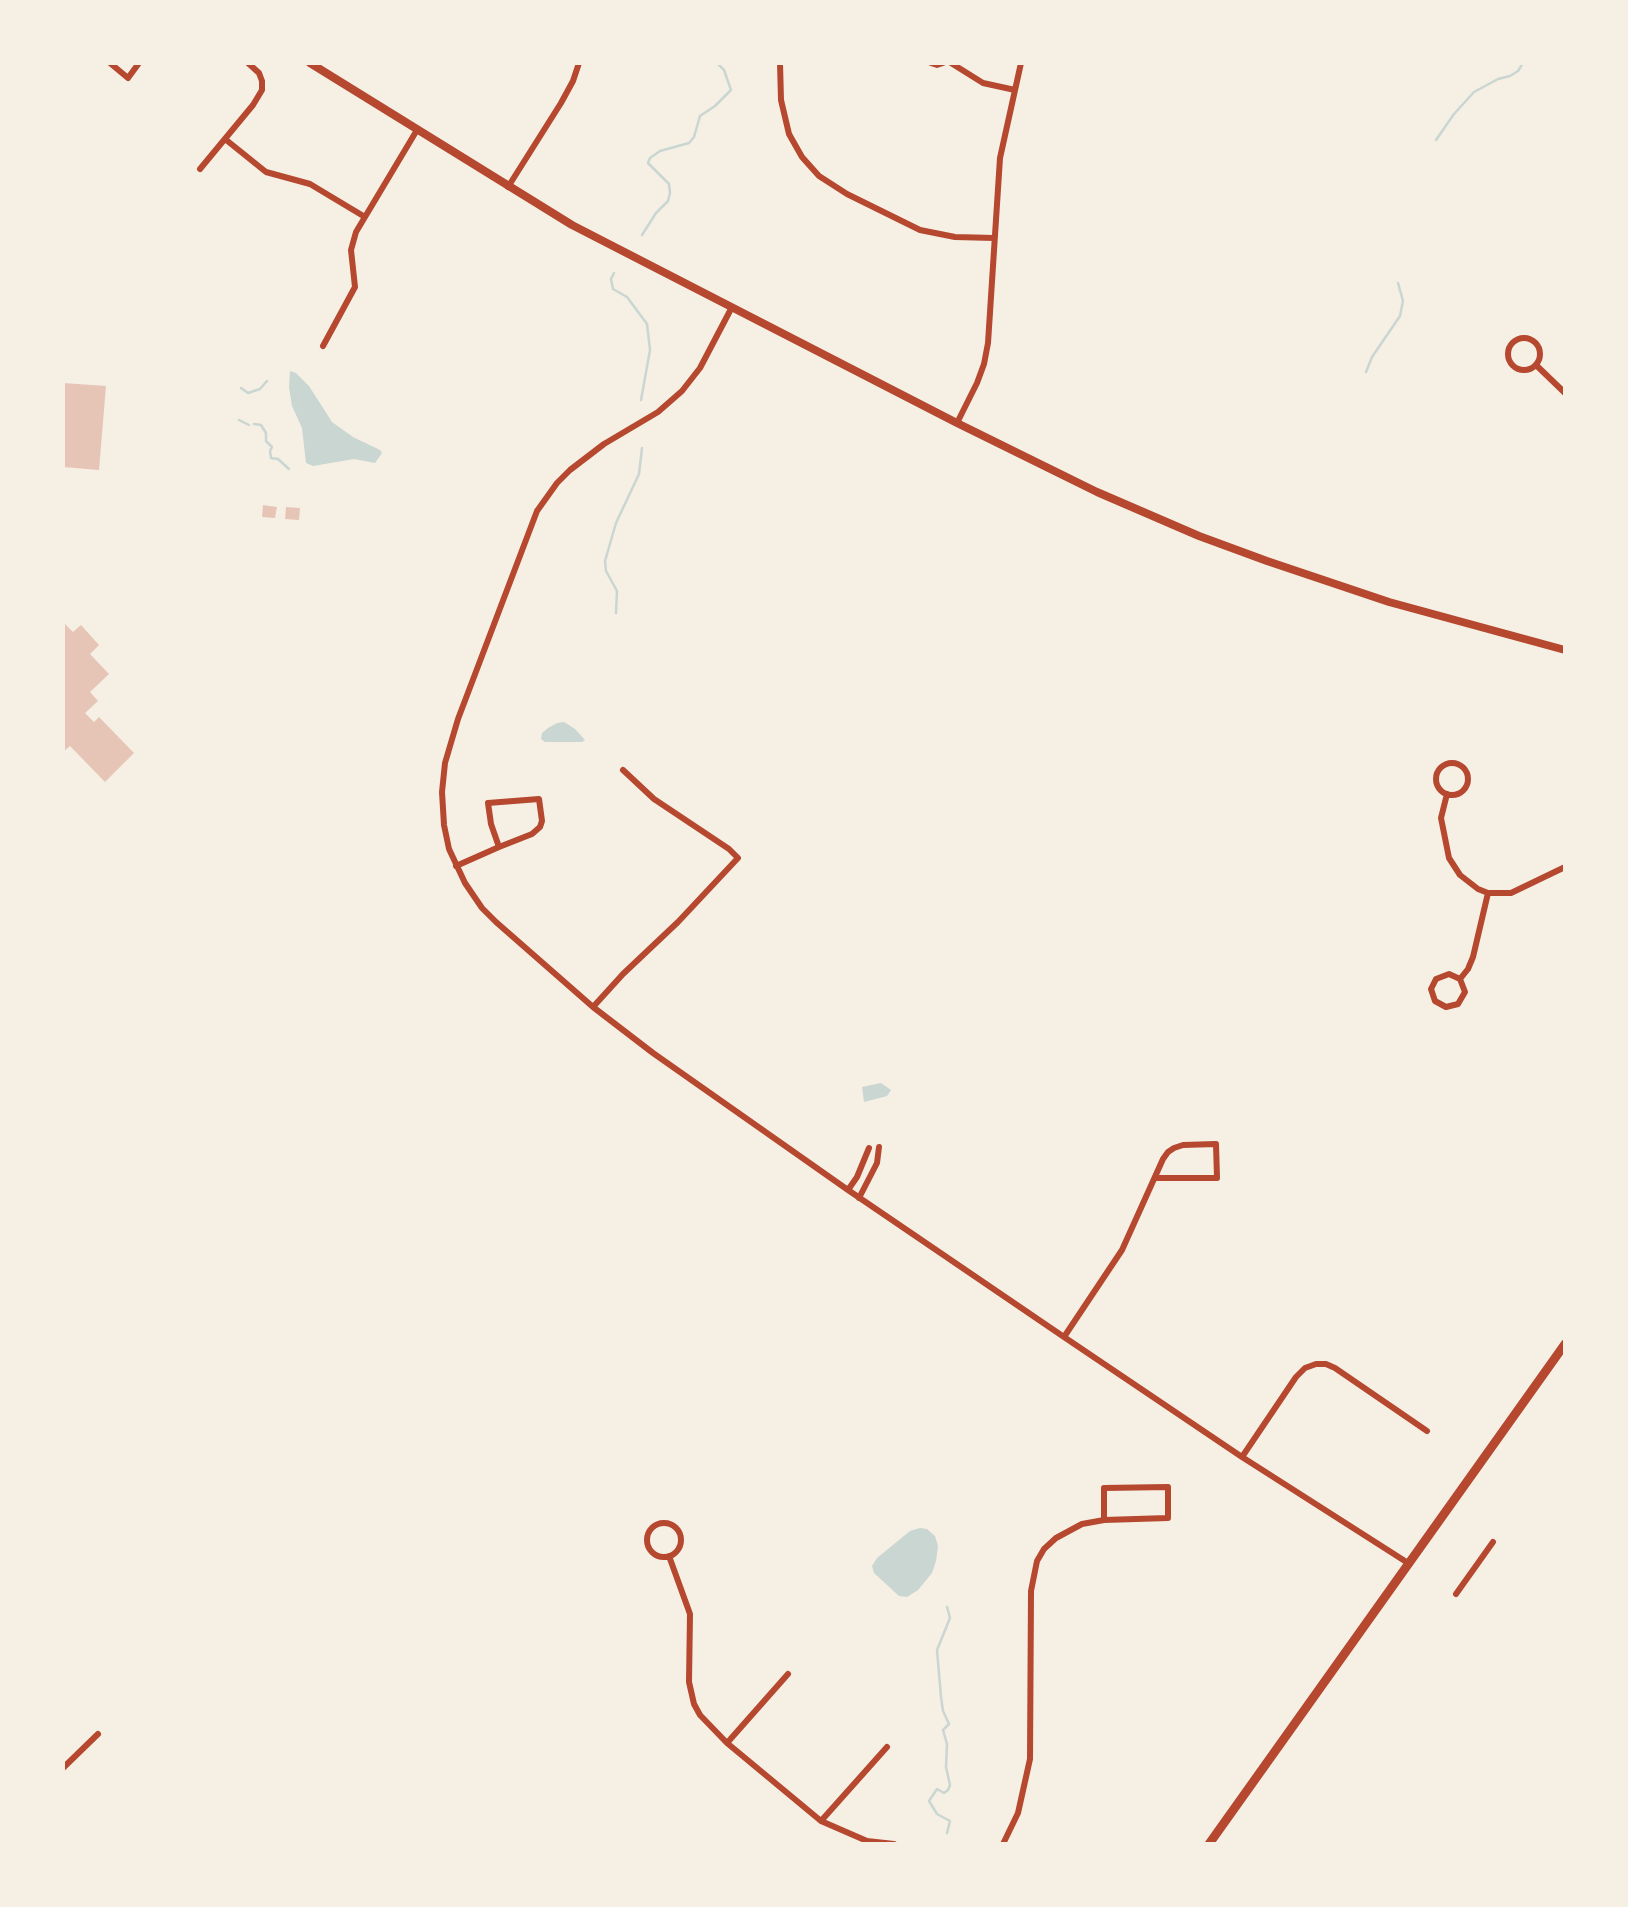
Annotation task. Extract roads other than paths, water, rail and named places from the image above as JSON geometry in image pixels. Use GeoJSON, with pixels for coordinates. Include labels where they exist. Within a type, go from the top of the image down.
{"type":"FeatureCollection","features":[{"type":"Feature","properties":{"kind":"main road"},"geometry":{"type":"LineString","coordinates":[[310,63],[572,225],[1097,492],[1199,536],[1389,602],[1565,650]]}},
{"type":"Feature","properties":{"kind":"main road"},"geometry":{"type":"LineString","coordinates":[[1209,1844],[1565,1344]]}},
{"type":"Feature","properties":{"kind":"street"},"geometry":{"type":"LineString","coordinates":[[110,63],[128,78],[139,63]]}},
{"type":"Feature","properties":{"kind":"street"},"geometry":{"type":"LineString","coordinates":[[200,169],[253,106],[262,90],[259,73],[248,63]]}},
{"type":"Feature","properties":{"kind":"street"},"geometry":{"type":"LineString","coordinates":[[508,187],[561,103],[579,63]]}},
{"type":"Feature","properties":{"kind":"street"},"geometry":{"type":"LineString","coordinates":[[780,63],[781,100],[789,134],[802,157],[819,176],[847,194],[920,230],[955,237],[994,238]]}},
{"type":"Feature","properties":{"kind":"street"},"geometry":{"type":"LineString","coordinates":[[931,63],[943,63]]}},
{"type":"Feature","properties":{"kind":"street"},"geometry":{"type":"LineString","coordinates":[[951,63],[983,83],[1015,90]]}},
{"type":"Feature","properties":{"kind":"street"},"geometry":{"type":"LineString","coordinates":[[957,423],[984,364],[988,343],[1000,158],[1021,63]]}},
{"type":"Feature","properties":{"kind":"street"},"geometry":{"type":"LineString","coordinates":[[323,346],[355,288],[352,240],[417,130]]}},
{"type":"Feature","properties":{"kind":"street"},"geometry":{"type":"LineString","coordinates":[[225,139],[266,172],[310,184],[365,217]]}},
{"type":"Feature","properties":{"kind":"street"},"geometry":{"type":"LineString","coordinates":[[732,307],[701,368],[682,391],[658,412],[604,444],[570,470],[537,511],[448,751],[442,810],[446,837],[456,866],[482,908],[593,1007],[653,1053],[859,1198],[1064,1337],[1242,1457],[1408,1563]]}},
{"type":"Feature","properties":{"kind":"street"},"geometry":{"type":"LineString","coordinates":[[1523,338],[1533,341],[1540,356],[1536,365],[1526,370],[1514,366],[1508,355],[1511,345],[1523,338]]}},
{"type":"Feature","properties":{"kind":"street"},"geometry":{"type":"LineString","coordinates":[[1536,365],[1565,393]]}},
{"type":"Feature","properties":{"kind":"street"},"geometry":{"type":"LineString","coordinates":[[1446,764],[1459,765],[1466,772],[1467,784],[1460,793],[1447,794],[1437,786],[1437,773],[1446,764]]}},
{"type":"Feature","properties":{"kind":"street"},"geometry":{"type":"LineString","coordinates":[[593,1007],[738,858],[729,849],[654,799],[622,770]]}},
{"type":"Feature","properties":{"kind":"street"},"geometry":{"type":"LineString","coordinates":[[1447,794],[1441,818],[1449,858],[1468,883],[1488,893],[1511,893],[1565,867]]}},
{"type":"Feature","properties":{"kind":"street"},"geometry":{"type":"LineString","coordinates":[[456,866],[532,834],[542,821],[539,799],[488,803],[491,824],[499,847]]}},
{"type":"Feature","properties":{"kind":"street"},"geometry":{"type":"LineString","coordinates":[[1460,979],[1473,957],[1488,893]]}},
{"type":"Feature","properties":{"kind":"street"},"geometry":{"type":"LineString","coordinates":[[1449,974],[1460,979],[1465,992],[1458,1004],[1446,1007],[1435,1001],[1431,989],[1436,979],[1449,974]]}},
{"type":"Feature","properties":{"kind":"street"},"geometry":{"type":"LineString","coordinates":[[1064,1337],[1122,1250],[1163,1159],[1174,1147],[1216,1144],[1217,1178],[1156,1178]]}},
{"type":"Feature","properties":{"kind":"street"},"geometry":{"type":"LineString","coordinates":[[859,1198],[877,1163],[879,1147]]}},
{"type":"Feature","properties":{"kind":"street"},"geometry":{"type":"LineString","coordinates":[[848,1190],[857,1177],[869,1148]]}},
{"type":"Feature","properties":{"kind":"street"},"geometry":{"type":"LineString","coordinates":[[1242,1457],[1296,1377],[1305,1368],[1316,1364],[1335,1368],[1427,1431]]}},
{"type":"Feature","properties":{"kind":"street"},"geometry":{"type":"LineString","coordinates":[[1003,1844],[1018,1813],[1030,1759],[1033,1575],[1044,1549],[1056,1538],[1082,1524],[1104,1520],[1168,1518],[1168,1487],[1104,1488],[1104,1520]]}},
{"type":"Feature","properties":{"kind":"street"},"geometry":{"type":"LineString","coordinates":[[660,1523],[672,1525],[680,1533],[681,1544],[669,1556],[654,1553],[648,1544],[649,1534],[660,1523]]}},
{"type":"Feature","properties":{"kind":"street"},"geometry":{"type":"LineString","coordinates":[[1456,1594],[1493,1542]]}},
{"type":"Feature","properties":{"kind":"street"},"geometry":{"type":"LineString","coordinates":[[669,1556],[690,1614],[690,1692],[699,1715],[727,1743],[821,1821],[867,1840],[894,1844]]}},
{"type":"Feature","properties":{"kind":"street"},"geometry":{"type":"LineString","coordinates":[[727,1743],[788,1674]]}},
{"type":"Feature","properties":{"kind":"street"},"geometry":{"type":"LineString","coordinates":[[63,1768],[98,1734]]}},
{"type":"Feature","properties":{"kind":"street"},"geometry":{"type":"LineString","coordinates":[[821,1821],[887,1747]]}},
{"type":"Feature","properties":{"kind":"waterway"},"geometry":{"type":"LineString","coordinates":[[642,235],[656,213],[668,201],[670,193],[669,184],[648,163],[650,158],[660,151],[689,143],[694,137],[700,116],[731,90],[724,70],[717,63]]}},
{"type":"Feature","properties":{"kind":"waterway"},"geometry":{"type":"LineString","coordinates":[[1436,140],[1474,92],[1498,79],[1510,76],[1518,71],[1523,63]]}},
{"type":"Feature","properties":{"kind":"waterway"},"geometry":{"type":"LineString","coordinates":[[614,273],[611,279],[613,289],[627,297],[647,324],[650,350],[641,400]]}},
{"type":"Feature","properties":{"kind":"waterway"},"geometry":{"type":"LineString","coordinates":[[1366,372],[1372,357],[1400,316],[1403,301],[1398,283]]}},
{"type":"Feature","properties":{"kind":"waterway"},"geometry":{"type":"LineString","coordinates":[[241,388],[248,393],[260,389],[267,381]]}},
{"type":"Feature","properties":{"kind":"waterway"},"geometry":{"type":"LineString","coordinates":[[239,420],[249,425]]}},
{"type":"Feature","properties":{"kind":"waterway"},"geometry":{"type":"LineString","coordinates":[[254,424],[261,425],[266,433],[266,441],[272,447],[271,458],[278,459],[289,469]]}},
{"type":"Feature","properties":{"kind":"waterway"},"geometry":{"type":"LineString","coordinates":[[616,613],[617,591],[606,571],[605,561],[616,523],[639,474],[642,448]]}},
{"type":"Feature","properties":{"kind":"waterway"},"geometry":{"type":"LineString","coordinates":[[947,1607],[950,1618],[937,1650],[943,1711],[949,1724],[943,1730],[947,1744],[946,1767],[950,1785],[944,1793],[937,1789],[929,1801],[937,1814],[950,1821],[947,1833]]}}]}
